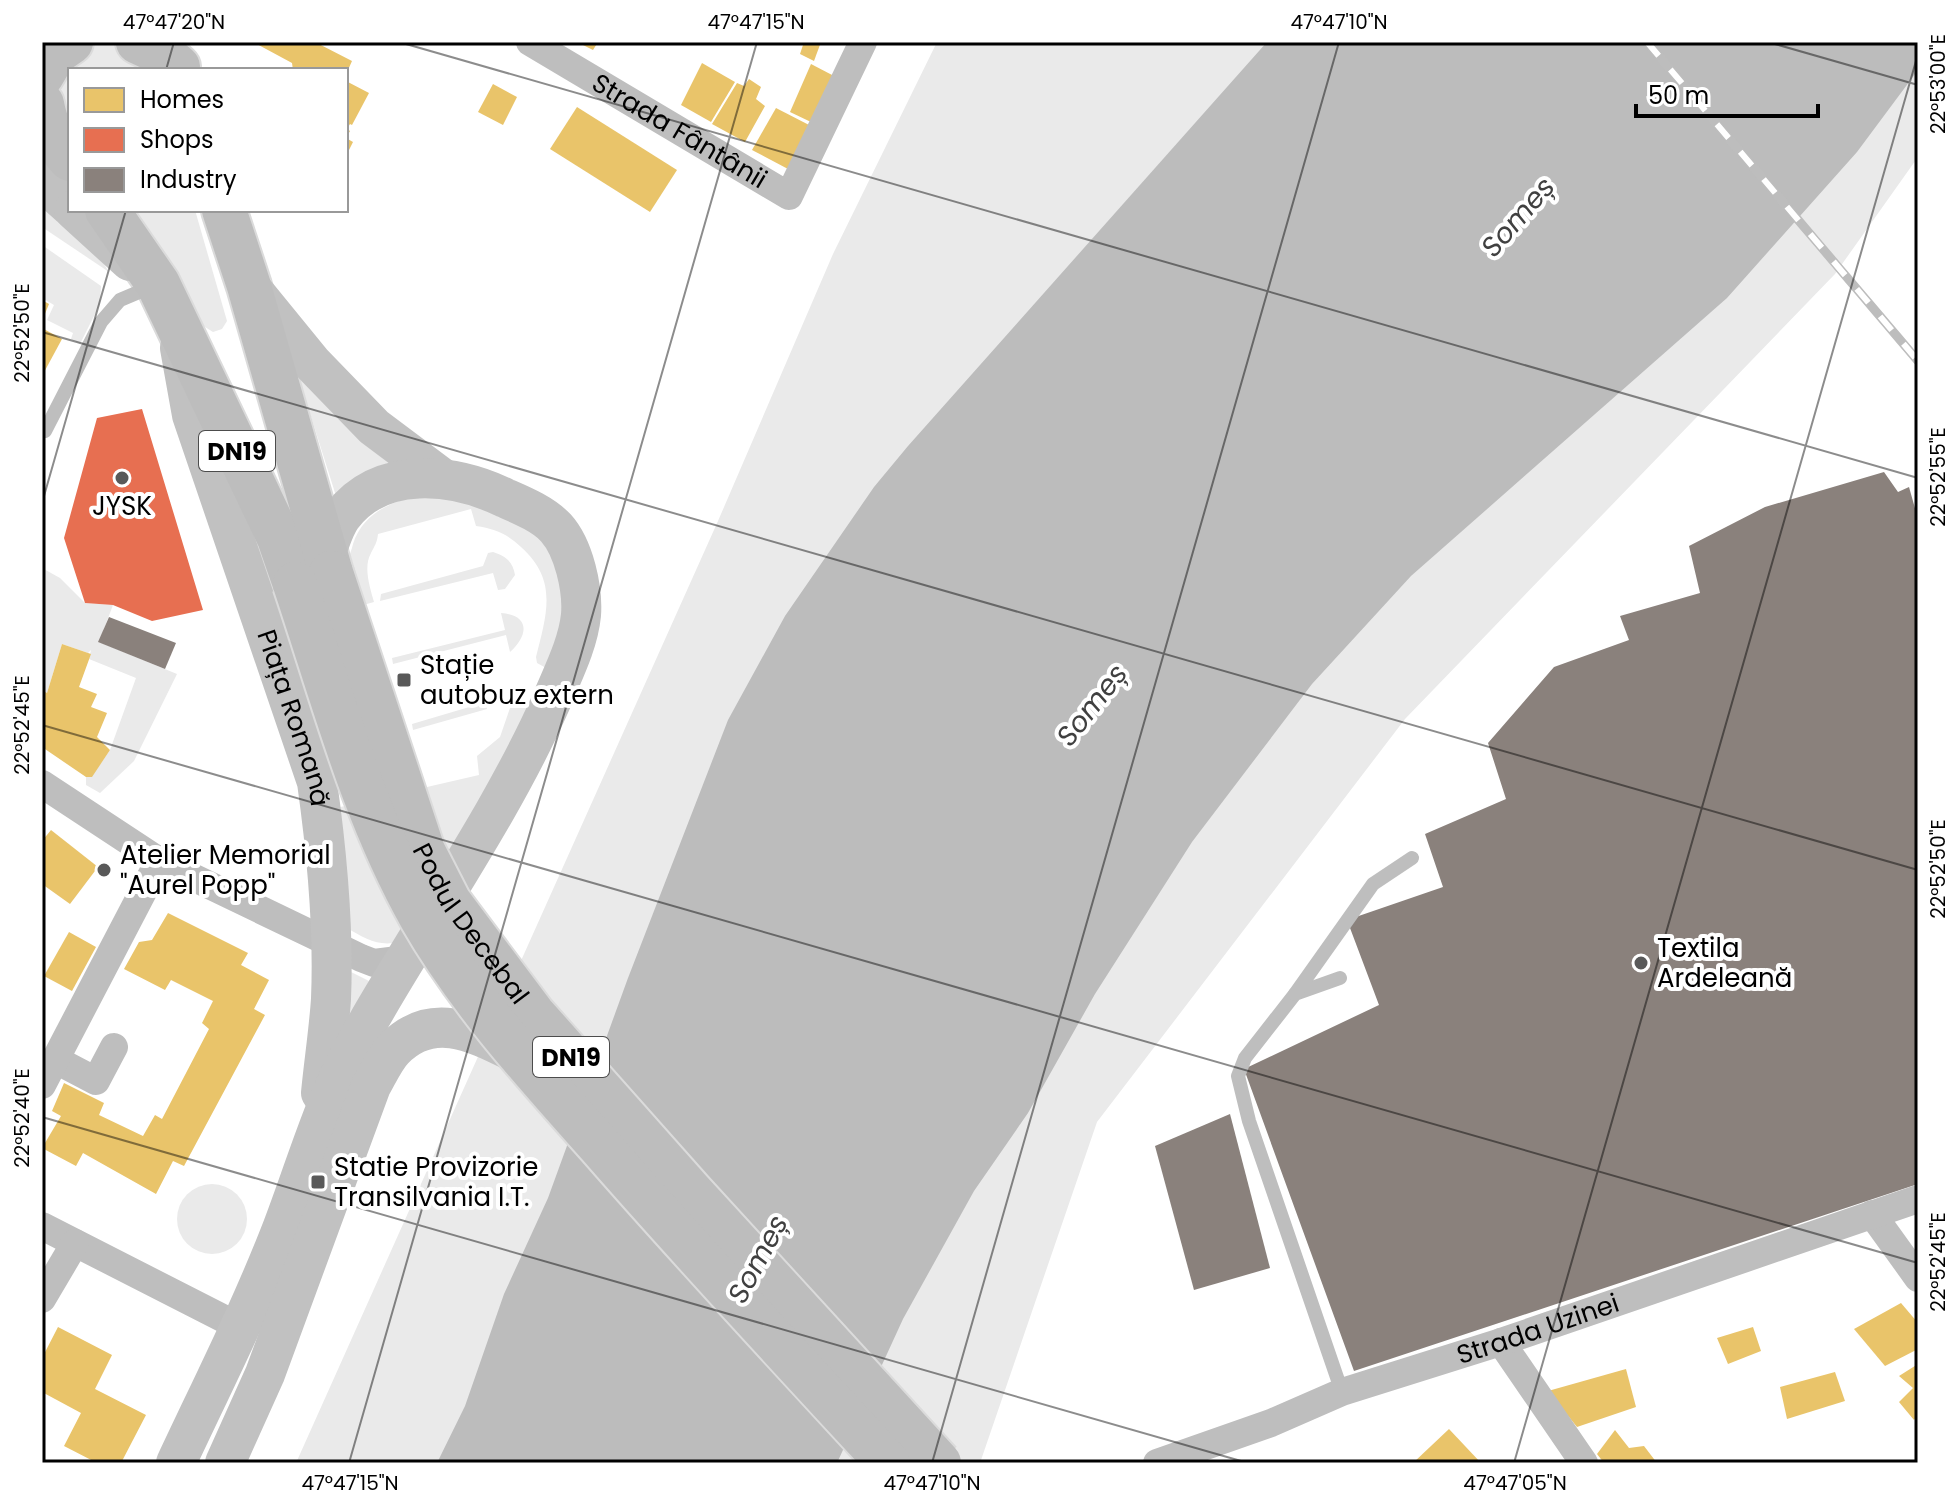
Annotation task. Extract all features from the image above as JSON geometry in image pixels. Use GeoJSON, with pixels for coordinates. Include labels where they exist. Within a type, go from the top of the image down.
{"type":"FeatureCollection","features":[{"type":"Feature","properties":{"kind":"main road"},"geometry":{"type":"LineString","coordinates":[[42,75],[55,53],[71,42]]}},
{"type":"Feature","properties":{"kind":"main road"},"geometry":{"type":"LineString","coordinates":[[138,42],[178,60]]}},
{"type":"Feature","properties":{"kind":"main road"},"geometry":{"type":"LineString","coordinates":[[42,104],[45,121],[68,159]]}},
{"type":"Feature","properties":{"kind":"main road","name":"Piața Romană"},"geometry":{"type":"LineString","coordinates":[[108,212],[166,302],[279,538],[317,570]]}},
{"type":"Feature","properties":{"kind":"main road","name":"Piața Romană"},"geometry":{"type":"LineString","coordinates":[[225,212],[249,286],[317,570]]}},
{"type":"Feature","properties":{"kind":"main road","name":"Podul Decebal"},"geometry":{"type":"LineString","coordinates":[[317,570],[368,808],[420,915],[449,963],[520,1055],[659,1214],[888,1463]]}},
{"type":"Feature","properties":{"kind":"main road","name":"Podul Decebal"},"geometry":{"type":"LineString","coordinates":[[317,570],[423,851],[449,902],[533,1014],[939,1463]]}},
{"type":"Feature","properties":{"kind":"street","name":"Strada Fântânii"},"geometry":{"type":"LineString","coordinates":[[530,42],[789,196],[863,42]]}},
{"type":"Feature","properties":{"kind":"street"},"geometry":{"type":"LineString","coordinates":[[42,152],[68,161]]}},
{"type":"Feature","properties":{"kind":"street"},"geometry":{"type":"LineString","coordinates":[[42,181],[68,204]]}},
{"type":"Feature","properties":{"kind":"street"},"geometry":{"type":"LineString","coordinates":[[76,212],[166,302]]}},
{"type":"Feature","properties":{"kind":"street","name":"Piața Romană"},"geometry":{"type":"LineString","coordinates":[[249,286],[312,363],[374,427],[442,478]]}},
{"type":"Feature","properties":{"kind":"street","name":"Piața Romană"},"geometry":{"type":"LineString","coordinates":[[166,302],[192,415],[317,782],[325,844],[331,943],[331,1000],[317,1131]]}},
{"type":"Feature","properties":{"kind":"street","name":"Piața Romană"},"geometry":{"type":"LineString","coordinates":[[176,1463],[240,1327],[281,1230],[340,1074],[374,1010],[521,763],[572,650],[581,615],[579,583],[566,543],[556,528],[493,492],[442,478],[398,479],[365,495],[343,514],[317,570]]}},
{"type":"Feature","properties":{"kind":"street"},"geometry":{"type":"LineString","coordinates":[[42,784],[159,861],[374,963],[406,959]]}},
{"type":"Feature","properties":{"kind":"street"},"geometry":{"type":"LineString","coordinates":[[114,1047],[96,1081],[47,1074],[159,861]]}},
{"type":"Feature","properties":{"kind":"street","name":"Podul Decebal"},"geometry":{"type":"LineString","coordinates":[[225,1463],[265,1374],[371,1086],[394,1049],[421,1030],[466,1029],[520,1055]]}},
{"type":"Feature","properties":{"kind":"street","name":"Strada Uzinei"},"geometry":{"type":"LineString","coordinates":[[1157,1463],[1271,1423],[1342,1392],[1501,1342],[1918,1199]]}},
{"type":"Feature","properties":{"kind":"street"},"geometry":{"type":"LineString","coordinates":[[1872,1214],[1918,1278]]}},
{"type":"Feature","properties":{"kind":"street"},"geometry":{"type":"LineString","coordinates":[[42,1226],[240,1327]]}},
{"type":"Feature","properties":{"kind":"street"},"geometry":{"type":"LineString","coordinates":[[42,1299],[75,1243]]}},
{"type":"Feature","properties":{"kind":"street"},"geometry":{"type":"LineString","coordinates":[[1501,1342],[1584,1463]]}},
{"type":"Feature","properties":{"kind":"lane"},"geometry":{"type":"LineString","coordinates":[[42,430],[45,431],[101,322],[120,300],[166,302]]}},
{"type":"Feature","properties":{"kind":"lane"},"geometry":{"type":"LineString","coordinates":[[1342,1392],[1317,1325],[1238,1076],[1245,1058],[1373,884],[1412,858]]}},
{"type":"Feature","properties":{"kind":"lane"},"geometry":{"type":"LineString","coordinates":[[1295,994],[1340,978]]}},
{"type":"Feature","properties":{"kind":"shaded area"},"geometry":{"type":"Polygon","coordinates":[[[117,42],[155,68],[68,68],[68,129],[55,98],[58,79],[81,50],[98,43],[117,42]]]}},
{"type":"Feature","properties":{"kind":"shaded area"},"geometry":{"type":"Polygon","coordinates":[[[937,42],[1918,42],[1918,157],[1835,274],[1405,719],[1097,1122],[980,1463],[296,1463],[718,521],[833,254],[937,42]]]}},
{"type":"Feature","properties":{"kind":"shaded area"},"geometry":{"type":"Polygon","coordinates":[[[42,195],[96,252],[109,272],[42,227],[42,195]]]}},
{"type":"Feature","properties":{"kind":"shaded area"},"geometry":{"type":"Polygon","coordinates":[[[121,212],[196,212],[227,321],[222,329],[213,332],[205,327],[121,212]]]}},
{"type":"Feature","properties":{"kind":"shaded area"},"geometry":{"type":"Polygon","coordinates":[[[42,245],[101,286],[100,304],[80,344],[71,339],[73,333],[47,320],[54,305],[42,298],[42,245]]]}},
{"type":"Feature","properties":{"kind":"shaded area"},"geometry":{"type":"Polygon","coordinates":[[[296,369],[398,459],[357,478],[336,496],[296,369]]]}},
{"type":"Feature","properties":{"kind":"shaded area"},"geometry":{"type":"Polygon","coordinates":[[[428,494],[507,511],[559,553],[571,601],[548,669],[537,663],[536,657],[546,612],[545,585],[540,572],[533,559],[510,538],[495,530],[476,526],[471,509],[378,534],[368,565],[374,602],[363,605],[349,560],[358,532],[383,508],[428,494]]]}},
{"type":"Feature","properties":{"kind":"shaded area"},"geometry":{"type":"Polygon","coordinates":[[[488,553],[502,555],[513,566],[515,575],[505,589],[498,590],[493,573],[380,601],[381,594],[483,566],[488,553]]]}},
{"type":"Feature","properties":{"kind":"shaded area"},"geometry":{"type":"Polygon","coordinates":[[[42,568],[60,578],[85,603],[113,605],[99,642],[177,674],[134,761],[100,793],[86,785],[86,777],[92,776],[110,750],[136,678],[89,659],[91,650],[88,653],[62,644],[47,693],[42,690],[42,568]]]}},
{"type":"Feature","properties":{"kind":"shaded area"},"geometry":{"type":"Polygon","coordinates":[[[501,613],[518,618],[524,627],[510,652],[506,635],[393,664],[392,658],[505,630],[501,613]]]}},
{"type":"Feature","properties":{"kind":"shaded area"},"geometry":{"type":"Polygon","coordinates":[[[471,687],[482,690],[487,709],[413,730],[412,724],[476,705],[471,687]]]}},
{"type":"Feature","properties":{"kind":"shaded area"},"geometry":{"type":"Polygon","coordinates":[[[511,705],[534,707],[398,942],[378,942],[347,928],[336,808],[479,775],[477,756],[500,737],[511,705]]]}},
{"type":"Feature","properties":{"kind":"shaded area"},"geometry":{"type":"Polygon","coordinates":[[[341,967],[369,981],[340,1056],[341,967]]]}},
{"type":"Feature","properties":{"kind":"shaded area"},"geometry":{"type":"Polygon","coordinates":[[[219,1184],[241,1199],[247,1219],[245,1233],[237,1244],[226,1252],[205,1254],[187,1244],[179,1233],[177,1212],[187,1194],[198,1186],[219,1184]]]}},
{"type":"Feature","properties":{"kind":"water","name":"Someș"},"geometry":{"type":"Polygon","coordinates":[[[1267,42],[1918,42],[1918,70],[1857,152],[1727,298],[1411,576],[1312,684],[1192,842],[1095,994],[1028,1113],[974,1191],[903,1319],[837,1463],[437,1463],[465,1406],[504,1294],[548,1198],[628,978],[728,720],[785,616],[874,487],[908,446],[1267,42]]]}},
{"type":"Feature","properties":{"kind":"building: Homes"},"geometry":{"type":"Polygon","coordinates":[[[253,42],[315,42],[352,61],[348,70],[293,68],[292,63],[253,42]]]}},
{"type":"Feature","properties":{"kind":"building: Homes"},"geometry":{"type":"Polygon","coordinates":[[[577,42],[598,42],[593,50],[577,42]]]}},
{"type":"Feature","properties":{"kind":"building: Homes"},"geometry":{"type":"Polygon","coordinates":[[[804,42],[821,42],[814,61],[800,54],[804,42]]]}},
{"type":"Feature","properties":{"kind":"building: Homes"},"geometry":{"type":"Polygon","coordinates":[[[702,63],[735,82],[711,122],[681,105],[702,63]]]}},
{"type":"Feature","properties":{"kind":"building: Homes"},"geometry":{"type":"Polygon","coordinates":[[[811,64],[834,76],[813,123],[790,112],[811,64]]]}},
{"type":"Feature","properties":{"kind":"building: Homes"},"geometry":{"type":"Polygon","coordinates":[[[749,79],[761,87],[756,99],[765,106],[745,142],[712,124],[737,83],[744,86],[749,79]]]}},
{"type":"Feature","properties":{"kind":"building: Homes"},"geometry":{"type":"Polygon","coordinates":[[[348,82],[369,93],[348,127],[348,82]]]}},
{"type":"Feature","properties":{"kind":"building: Homes"},"geometry":{"type":"Polygon","coordinates":[[[493,84],[517,97],[503,125],[478,112],[493,84]]]}},
{"type":"Feature","properties":{"kind":"building: Homes"},"geometry":{"type":"Polygon","coordinates":[[[577,107],[677,170],[650,212],[550,149],[577,107]]]}},
{"type":"Feature","properties":{"kind":"building: Homes"},"geometry":{"type":"Polygon","coordinates":[[[776,108],[811,126],[788,169],[752,150],[776,108]]]}},
{"type":"Feature","properties":{"kind":"building: Homes"},"geometry":{"type":"Polygon","coordinates":[[[42,300],[49,304],[42,321],[42,300]]]}},
{"type":"Feature","properties":{"kind":"building: Homes"},"geometry":{"type":"Polygon","coordinates":[[[42,328],[62,339],[42,376],[42,328]]]}},
{"type":"Feature","properties":{"kind":"building: Homes"},"geometry":{"type":"Polygon","coordinates":[[[62,644],[91,654],[79,687],[97,694],[91,707],[107,713],[97,737],[110,750],[92,777],[86,777],[42,747],[42,690],[47,693],[62,644]]]}},
{"type":"Feature","properties":{"kind":"building: Homes"},"geometry":{"type":"Polygon","coordinates":[[[51,830],[98,867],[70,904],[42,884],[42,841],[51,830]]]}},
{"type":"Feature","properties":{"kind":"building: Homes"},"geometry":{"type":"Polygon","coordinates":[[[168,913],[248,953],[241,965],[269,980],[254,1009],[265,1015],[184,1166],[173,1161],[156,1194],[83,1153],[76,1166],[42,1148],[61,1116],[52,1111],[64,1083],[104,1103],[99,1115],[143,1136],[155,1115],[162,1119],[209,1029],[202,1023],[213,1001],[171,980],[165,990],[124,969],[139,942],[152,940],[168,913]]]}},
{"type":"Feature","properties":{"kind":"building: Homes"},"geometry":{"type":"Polygon","coordinates":[[[69,932],[96,947],[72,991],[44,976],[69,932]]]}},
{"type":"Feature","properties":{"kind":"building: Homes"},"geometry":{"type":"Polygon","coordinates":[[[1901,1303],[1918,1323],[1918,1349],[1885,1366],[1854,1329],[1901,1303]]]}},
{"type":"Feature","properties":{"kind":"building: Homes"},"geometry":{"type":"Polygon","coordinates":[[[58,1327],[112,1355],[95,1389],[146,1415],[121,1463],[97,1463],[64,1446],[81,1413],[42,1392],[42,1358],[58,1327]]]}},
{"type":"Feature","properties":{"kind":"building: Homes"},"geometry":{"type":"Polygon","coordinates":[[[1753,1327],[1761,1351],[1728,1364],[1717,1338],[1753,1327]]]}},
{"type":"Feature","properties":{"kind":"building: Homes"},"geometry":{"type":"Polygon","coordinates":[[[1918,1364],[1918,1414],[1914,1420],[1899,1402],[1913,1388],[1899,1376],[1918,1364]]]}},
{"type":"Feature","properties":{"kind":"building: Homes"},"geometry":{"type":"Polygon","coordinates":[[[1626,1369],[1636,1407],[1577,1427],[1548,1391],[1626,1369]]]}},
{"type":"Feature","properties":{"kind":"building: Homes"},"geometry":{"type":"Polygon","coordinates":[[[1835,1372],[1845,1401],[1787,1419],[1780,1387],[1835,1372]]]}},
{"type":"Feature","properties":{"kind":"building: Homes"},"geometry":{"type":"Polygon","coordinates":[[[1449,1429],[1481,1463],[1413,1463],[1449,1429]]]}},
{"type":"Feature","properties":{"kind":"building: Homes"},"geometry":{"type":"Polygon","coordinates":[[[1615,1430],[1629,1448],[1644,1446],[1657,1463],[1604,1463],[1597,1454],[1615,1430]]]}},
{"type":"Feature","properties":{"kind":"building: Shops","name":"JYSK"},"geometry":{"type":"Polygon","coordinates":[[[142,409],[203,610],[152,621],[113,605],[85,603],[64,538],[97,418],[142,409]]]}},
{"type":"Feature","properties":{"kind":"building: Industry","name":"Textila Ardeleană"},"geometry":{"type":"Polygon","coordinates":[[[1884,472],[1898,492],[1909,487],[1918,519],[1918,1184],[1354,1371],[1244,1069],[1379,1005],[1347,920],[1443,887],[1425,834],[1506,799],[1488,743],[1554,667],[1629,640],[1620,616],[1700,593],[1689,546],[1765,507],[1884,472]]]}},
{"type":"Feature","properties":{"kind":"building: Industry"},"geometry":{"type":"Polygon","coordinates":[[[109,617],[176,643],[165,669],[98,642],[109,617]]]}},
{"type":"Feature","properties":{"kind":"building: Industry"},"geometry":{"type":"Polygon","coordinates":[[[1230,1114],[1270,1268],[1194,1290],[1155,1146],[1230,1114]]]}},
{"type":"Feature","properties":{"kind":"railway"},"geometry":{"type":"LineString","coordinates":[[1647,42],[1918,361]]}},
{"type":"Feature","properties":{"kind":"place","name":"JYSK"},"geometry":{"type":"Point","coordinates":[122,478]}},
{"type":"Feature","properties":{"kind":"place","name":"Stație autobuz extern"},"geometry":{"type":"Point","coordinates":[404,680]}},
{"type":"Feature","properties":{"kind":"place","name":"Atelier Memorial \"Aurel Popp\""},"geometry":{"type":"Point","coordinates":[104,870]}},
{"type":"Feature","properties":{"kind":"place","name":"Textila Ardeleană"},"geometry":{"type":"Point","coordinates":[1641,963]}},
{"type":"Feature","properties":{"kind":"place","name":"Statie Provizorie Transilvania I.T."},"geometry":{"type":"Point","coordinates":[318,1182]}}]}
